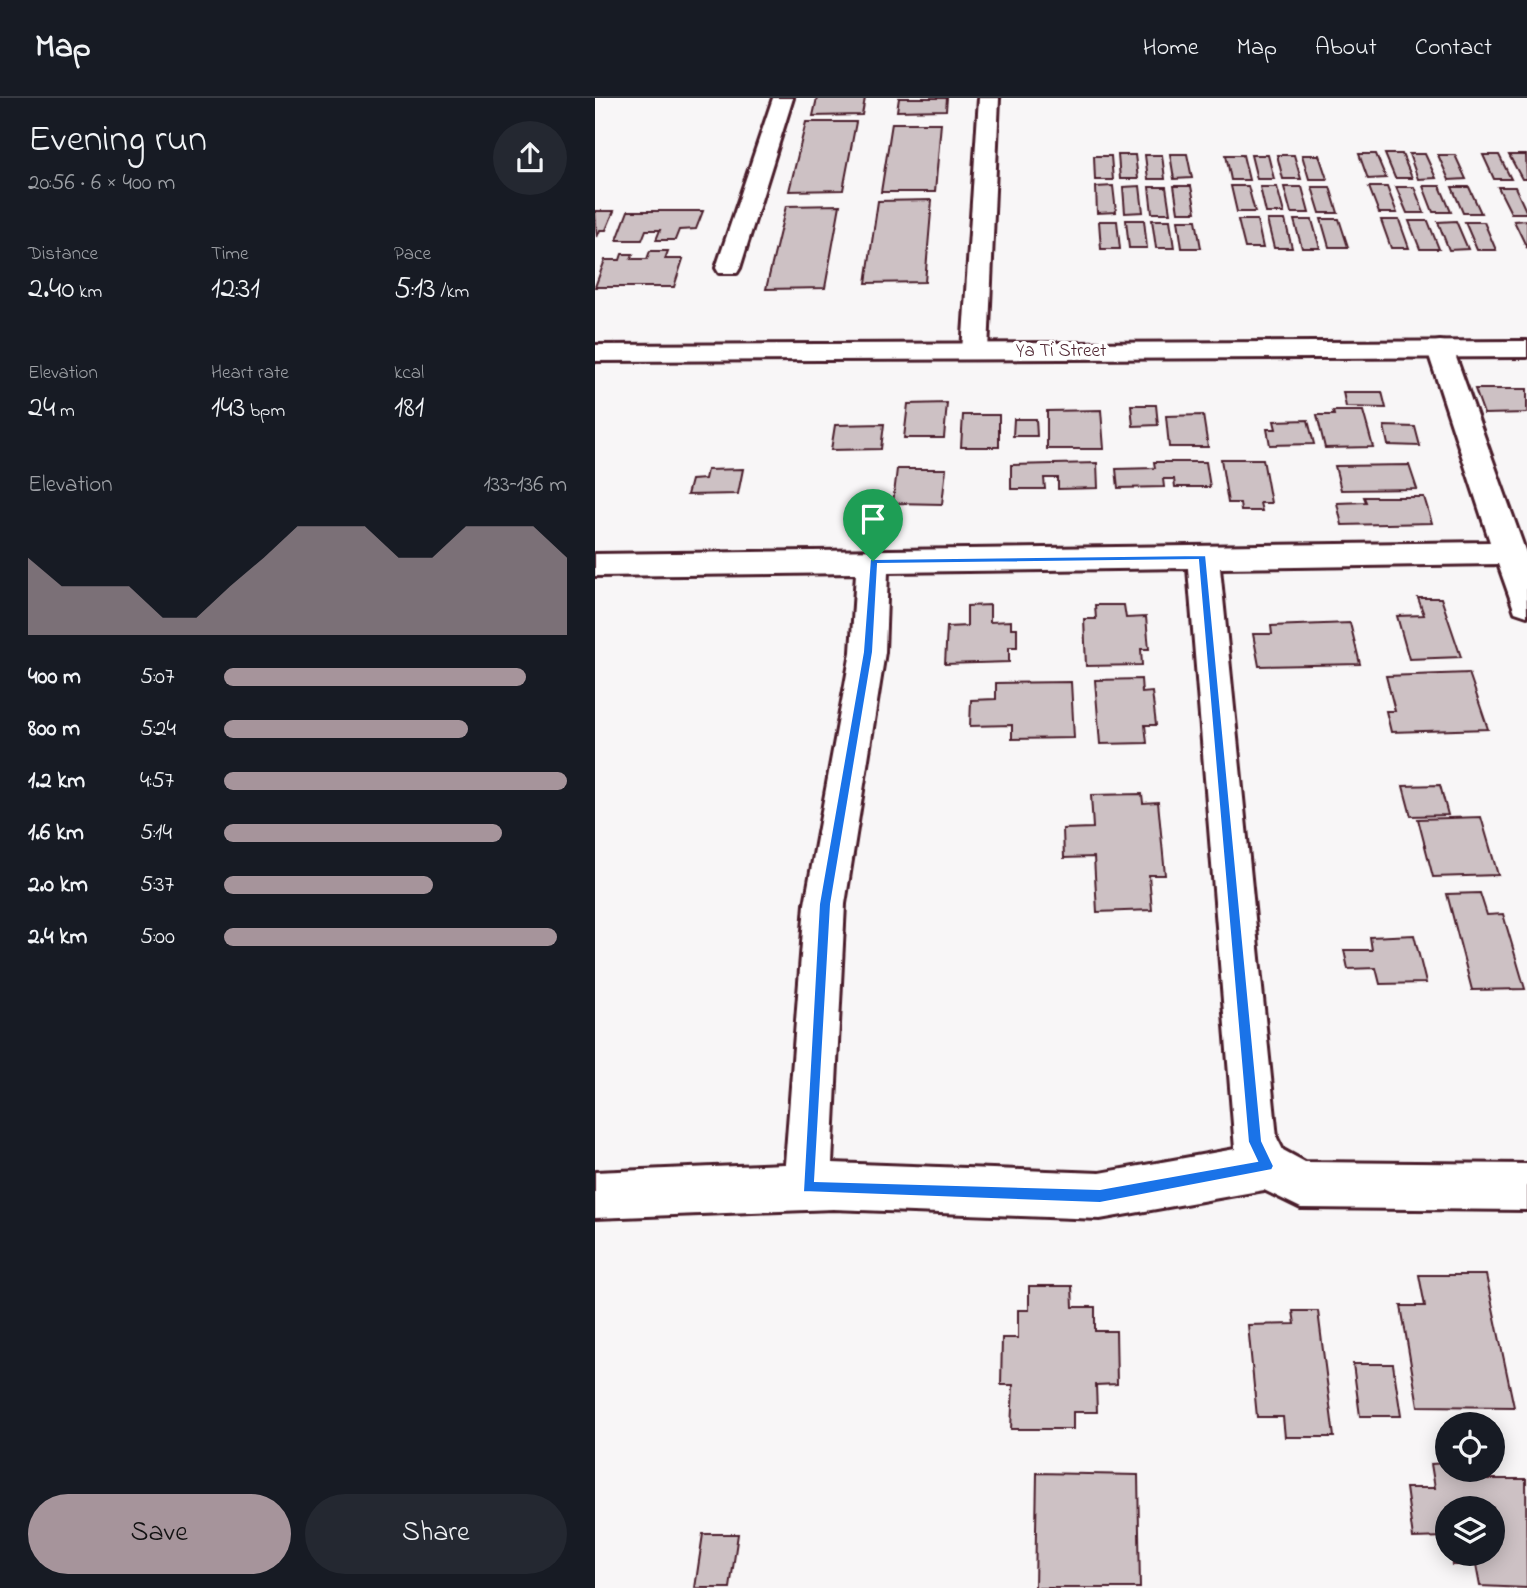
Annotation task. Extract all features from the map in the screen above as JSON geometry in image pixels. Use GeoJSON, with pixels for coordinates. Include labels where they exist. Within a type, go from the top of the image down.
{"type":"FeatureCollection","features":[{"type":"Feature","properties":{"kind":"street"},"geometry":{"type":"LineString","coordinates":[[728,268],[772,142],[783,98]]}},
{"type":"Feature","properties":{"kind":"street"},"geometry":{"type":"LineString","coordinates":[[975,351],[989,98]]}},
{"type":"Feature","properties":{"kind":"street"},"geometry":{"type":"LineString","coordinates":[[1440,349],[1527,604]]}},
{"type":"Feature","properties":{"kind":"street","name":"Ya Ti Street"},"geometry":{"type":"LineString","coordinates":[[595,353],[1527,349]]}},
{"type":"Feature","properties":{"kind":"street"},"geometry":{"type":"LineString","coordinates":[[595,565],[1510,553]]}},
{"type":"Feature","properties":{"kind":"street"},"geometry":{"type":"LineString","coordinates":[[1203,557],[1255,1142],[1267,1166],[1301,1185],[1527,1187]]}},
{"type":"Feature","properties":{"kind":"street"},"geometry":{"type":"LineString","coordinates":[[807,1187],[825,904],[868,652],[873,561]]}},
{"type":"Feature","properties":{"kind":"street"},"geometry":{"type":"LineString","coordinates":[[595,1195],[807,1187],[1100,1196],[1267,1166]]}},
{"type":"Feature","properties":{"kind":"building"},"geometry":{"type":"Polygon","coordinates":[[[817,98],[865,98],[862,115],[813,116],[817,98]]]}},
{"type":"Feature","properties":{"kind":"building"},"geometry":{"type":"Polygon","coordinates":[[[899,98],[947,98],[946,110],[897,111],[899,98]]]}},
{"type":"Feature","properties":{"kind":"building"},"geometry":{"type":"Polygon","coordinates":[[[806,122],[856,122],[843,190],[789,191],[806,122]]]}},
{"type":"Feature","properties":{"kind":"building"},"geometry":{"type":"Polygon","coordinates":[[[892,123],[941,123],[935,192],[881,192],[892,123]]]}},
{"type":"Feature","properties":{"kind":"building"},"geometry":{"type":"Polygon","coordinates":[[[1170,154],[1187,154],[1192,178],[1174,179],[1170,154]]]}},
{"type":"Feature","properties":{"kind":"building"},"geometry":{"type":"Polygon","coordinates":[[[1359,154],[1376,154],[1386,178],[1368,179],[1359,154]]]}},
{"type":"Feature","properties":{"kind":"building"},"geometry":{"type":"Polygon","coordinates":[[[1385,154],[1402,154],[1412,178],[1395,178],[1385,154]]]}},
{"type":"Feature","properties":{"kind":"building"},"geometry":{"type":"Polygon","coordinates":[[[1409,154],[1425,154],[1436,178],[1418,179],[1409,154]]]}},
{"type":"Feature","properties":{"kind":"building"},"geometry":{"type":"Polygon","coordinates":[[[1118,155],[1135,155],[1138,179],[1120,179],[1118,155]]]}},
{"type":"Feature","properties":{"kind":"building"},"geometry":{"type":"Polygon","coordinates":[[[1145,155],[1162,155],[1165,179],[1148,179],[1145,155]]]}},
{"type":"Feature","properties":{"kind":"building"},"geometry":{"type":"Polygon","coordinates":[[[1226,155],[1243,155],[1249,180],[1231,180],[1226,155]]]}},
{"type":"Feature","properties":{"kind":"building"},"geometry":{"type":"Polygon","coordinates":[[[1251,155],[1268,155],[1274,179],[1257,179],[1251,155]]]}},
{"type":"Feature","properties":{"kind":"building"},"geometry":{"type":"Polygon","coordinates":[[[1277,155],[1294,155],[1301,179],[1283,179],[1277,155]]]}},
{"type":"Feature","properties":{"kind":"building"},"geometry":{"type":"Polygon","coordinates":[[[1302,155],[1319,155],[1327,179],[1309,179],[1302,155]]]}},
{"type":"Feature","properties":{"kind":"building"},"geometry":{"type":"Polygon","coordinates":[[[1438,155],[1455,155],[1466,179],[1449,180],[1438,155]]]}},
{"type":"Feature","properties":{"kind":"building"},"geometry":{"type":"Polygon","coordinates":[[[1483,155],[1499,155],[1511,179],[1494,179],[1483,155]]]}},
{"type":"Feature","properties":{"kind":"building"},"geometry":{"type":"Polygon","coordinates":[[[1509,155],[1526,155],[1527,179],[1522,179],[1509,155]]]}},
{"type":"Feature","properties":{"kind":"building"},"geometry":{"type":"Polygon","coordinates":[[[1094,156],[1111,156],[1113,180],[1095,180],[1094,156]]]}},
{"type":"Feature","properties":{"kind":"building"},"geometry":{"type":"Polygon","coordinates":[[[1113,186],[1116,212],[1097,213],[1096,187],[1113,186]]]}},
{"type":"Feature","properties":{"kind":"building"},"geometry":{"type":"Polygon","coordinates":[[[1140,186],[1143,212],[1125,213],[1123,187],[1140,186]]]}},
{"type":"Feature","properties":{"kind":"building"},"geometry":{"type":"Polygon","coordinates":[[[1174,186],[1191,186],[1196,212],[1178,212],[1174,186]]]}},
{"type":"Feature","properties":{"kind":"building"},"geometry":{"type":"Polygon","coordinates":[[[1231,186],[1248,186],[1255,212],[1237,212],[1231,186]]]}},
{"type":"Feature","properties":{"kind":"building"},"geometry":{"type":"Polygon","coordinates":[[[1423,186],[1440,186],[1451,212],[1433,212],[1423,186]]]}},
{"type":"Feature","properties":{"kind":"building"},"geometry":{"type":"Polygon","coordinates":[[[1149,187],[1166,187],[1170,213],[1152,213],[1149,187]]]}},
{"type":"Feature","properties":{"kind":"building"},"geometry":{"type":"Polygon","coordinates":[[[1260,187],[1277,187],[1284,213],[1266,213],[1260,187]]]}},
{"type":"Feature","properties":{"kind":"building"},"geometry":{"type":"Polygon","coordinates":[[[1284,187],[1302,187],[1309,213],[1291,213],[1284,187]]]}},
{"type":"Feature","properties":{"kind":"building"},"geometry":{"type":"Polygon","coordinates":[[[1312,187],[1330,187],[1338,213],[1320,213],[1312,187]]]}},
{"type":"Feature","properties":{"kind":"building"},"geometry":{"type":"Polygon","coordinates":[[[1369,187],[1387,187],[1397,213],[1379,213],[1369,187]]]}},
{"type":"Feature","properties":{"kind":"building"},"geometry":{"type":"Polygon","coordinates":[[[1396,187],[1414,187],[1424,213],[1407,213],[1396,187]]]}},
{"type":"Feature","properties":{"kind":"building"},"geometry":{"type":"Polygon","coordinates":[[[1452,187],[1469,187],[1481,213],[1463,213],[1452,187]]]}},
{"type":"Feature","properties":{"kind":"building"},"geometry":{"type":"Polygon","coordinates":[[[1498,187],[1515,187],[1527,213],[1511,213],[1498,187]]]}},
{"type":"Feature","properties":{"kind":"building"},"geometry":{"type":"Polygon","coordinates":[[[932,200],[925,282],[866,283],[878,201],[932,200]]]}},
{"type":"Feature","properties":{"kind":"building"},"geometry":{"type":"Polygon","coordinates":[[[840,205],[825,288],[766,289],[786,206],[840,205]]]}},
{"type":"Feature","properties":{"kind":"building"},"geometry":{"type":"Polygon","coordinates":[[[595,211],[614,211],[606,230],[600,230],[597,237],[595,211]]]}},
{"type":"Feature","properties":{"kind":"building"},"geometry":{"type":"Polygon","coordinates":[[[628,211],[703,211],[696,229],[679,230],[675,240],[656,240],[660,230],[646,230],[642,240],[617,240],[628,211]]]}},
{"type":"Feature","properties":{"kind":"building"},"geometry":{"type":"Polygon","coordinates":[[[1321,219],[1339,219],[1348,247],[1329,247],[1321,219]]]}},
{"type":"Feature","properties":{"kind":"building"},"geometry":{"type":"Polygon","coordinates":[[[1126,220],[1144,220],[1147,248],[1129,248],[1126,220]]]}},
{"type":"Feature","properties":{"kind":"building"},"geometry":{"type":"Polygon","coordinates":[[[1152,220],[1170,220],[1174,248],[1156,248],[1152,220]]]}},
{"type":"Feature","properties":{"kind":"building"},"geometry":{"type":"Polygon","coordinates":[[[1178,220],[1196,220],[1201,248],[1182,248],[1178,220]]]}},
{"type":"Feature","properties":{"kind":"building"},"geometry":{"type":"Polygon","coordinates":[[[1238,220],[1257,220],[1263,248],[1245,248],[1238,220]]]}},
{"type":"Feature","properties":{"kind":"building"},"geometry":{"type":"Polygon","coordinates":[[[1267,220],[1285,220],[1292,248],[1274,248],[1267,220]]]}},
{"type":"Feature","properties":{"kind":"building"},"geometry":{"type":"Polygon","coordinates":[[[1294,220],[1312,220],[1320,248],[1302,248],[1294,220]]]}},
{"type":"Feature","properties":{"kind":"building"},"geometry":{"type":"Polygon","coordinates":[[[1381,220],[1399,220],[1409,248],[1391,248],[1381,220]]]}},
{"type":"Feature","properties":{"kind":"building"},"geometry":{"type":"Polygon","coordinates":[[[1527,220],[1527,248],[1514,221],[1527,220]]]}},
{"type":"Feature","properties":{"kind":"building"},"geometry":{"type":"Polygon","coordinates":[[[1099,221],[1117,221],[1120,249],[1101,249],[1099,221]]]}},
{"type":"Feature","properties":{"kind":"building"},"geometry":{"type":"Polygon","coordinates":[[[1409,221],[1428,221],[1439,249],[1420,249],[1409,221]]]}},
{"type":"Feature","properties":{"kind":"building"},"geometry":{"type":"Polygon","coordinates":[[[1456,221],[1468,249],[1449,250],[1438,222],[1456,221]]]}},
{"type":"Feature","properties":{"kind":"building"},"geometry":{"type":"Polygon","coordinates":[[[1465,222],[1484,222],[1496,250],[1477,250],[1465,222]]]}},
{"type":"Feature","properties":{"kind":"building"},"geometry":{"type":"Polygon","coordinates":[[[650,251],[668,251],[665,259],[683,259],[674,287],[595,287],[605,260],[620,260],[622,254],[633,254],[631,259],[647,259],[650,251]]]}},
{"type":"Feature","properties":{"kind":"building"},"geometry":{"type":"Polygon","coordinates":[[[1475,389],[1527,389],[1527,413],[1484,414],[1475,389]]]}},
{"type":"Feature","properties":{"kind":"building"},"geometry":{"type":"Polygon","coordinates":[[[1343,392],[1382,392],[1386,408],[1346,407],[1343,392]]]}},
{"type":"Feature","properties":{"kind":"building"},"geometry":{"type":"Polygon","coordinates":[[[947,403],[944,438],[904,438],[908,404],[947,403]]]}},
{"type":"Feature","properties":{"kind":"building"},"geometry":{"type":"Polygon","coordinates":[[[1131,405],[1156,405],[1158,425],[1133,426],[1131,405]]]}},
{"type":"Feature","properties":{"kind":"building"},"geometry":{"type":"Polygon","coordinates":[[[1101,410],[1104,449],[1047,449],[1047,411],[1101,410]]]}},
{"type":"Feature","properties":{"kind":"building"},"geometry":{"type":"Polygon","coordinates":[[[1333,411],[1363,411],[1373,447],[1325,448],[1317,415],[1334,415],[1333,411]]]}},
{"type":"Feature","properties":{"kind":"building"},"geometry":{"type":"Polygon","coordinates":[[[963,415],[999,415],[999,447],[961,447],[963,415]]]}},
{"type":"Feature","properties":{"kind":"building"},"geometry":{"type":"Polygon","coordinates":[[[1203,415],[1208,447],[1169,447],[1166,416],[1203,415]]]}},
{"type":"Feature","properties":{"kind":"building"},"geometry":{"type":"Polygon","coordinates":[[[1014,419],[1036,419],[1037,436],[1013,436],[1014,419]]]}},
{"type":"Feature","properties":{"kind":"building"},"geometry":{"type":"Polygon","coordinates":[[[1308,420],[1314,444],[1270,445],[1267,429],[1276,429],[1274,421],[1308,420]]]}},
{"type":"Feature","properties":{"kind":"building"},"geometry":{"type":"Polygon","coordinates":[[[884,424],[881,449],[831,450],[835,425],[884,424]]]}},
{"type":"Feature","properties":{"kind":"building"},"geometry":{"type":"Polygon","coordinates":[[[1384,426],[1415,427],[1420,446],[1388,445],[1384,426]]]}},
{"type":"Feature","properties":{"kind":"building"},"geometry":{"type":"Polygon","coordinates":[[[1221,459],[1263,459],[1271,503],[1260,503],[1262,511],[1241,511],[1240,503],[1228,503],[1221,459]]]}},
{"type":"Feature","properties":{"kind":"building"},"geometry":{"type":"Polygon","coordinates":[[[1154,462],[1206,462],[1210,487],[1175,487],[1174,479],[1163,479],[1164,487],[1118,488],[1116,469],[1155,468],[1154,462]]]}},
{"type":"Feature","properties":{"kind":"building"},"geometry":{"type":"Polygon","coordinates":[[[1097,463],[1098,488],[1058,489],[1058,478],[1044,478],[1045,489],[1011,489],[1011,465],[1097,463]]]}},
{"type":"Feature","properties":{"kind":"building"},"geometry":{"type":"Polygon","coordinates":[[[1409,465],[1417,489],[1341,490],[1335,466],[1409,465]]]}},
{"type":"Feature","properties":{"kind":"building"},"geometry":{"type":"Polygon","coordinates":[[[743,469],[738,494],[687,495],[691,480],[705,479],[707,470],[743,469]]]}},
{"type":"Feature","properties":{"kind":"building"},"geometry":{"type":"Polygon","coordinates":[[[897,469],[946,469],[942,504],[893,503],[897,469]]]}},
{"type":"Feature","properties":{"kind":"building"},"geometry":{"type":"Polygon","coordinates":[[[1364,497],[1424,497],[1432,523],[1342,525],[1337,503],[1366,502],[1364,497]]]}},
{"type":"Feature","properties":{"kind":"building"},"geometry":{"type":"Polygon","coordinates":[[[1418,598],[1441,598],[1461,657],[1409,659],[1397,616],[1424,615],[1418,598]]]}},
{"type":"Feature","properties":{"kind":"building"},"geometry":{"type":"Polygon","coordinates":[[[990,605],[990,622],[1011,621],[1011,628],[1017,628],[1017,647],[1009,647],[1009,662],[945,664],[947,627],[967,626],[967,606],[990,605]]]}},
{"type":"Feature","properties":{"kind":"building"},"geometry":{"type":"Polygon","coordinates":[[[1095,605],[1124,605],[1126,618],[1146,617],[1149,649],[1141,649],[1142,665],[1086,666],[1084,619],[1096,619],[1095,605]]]}},
{"type":"Feature","properties":{"kind":"building"},"geometry":{"type":"Polygon","coordinates":[[[1350,623],[1360,664],[1259,666],[1253,634],[1272,634],[1271,626],[1350,623]]]}},
{"type":"Feature","properties":{"kind":"building"},"geometry":{"type":"Polygon","coordinates":[[[1469,673],[1488,729],[1391,732],[1386,711],[1395,711],[1386,676],[1469,673]]]}},
{"type":"Feature","properties":{"kind":"building"},"geometry":{"type":"Polygon","coordinates":[[[1141,679],[1142,693],[1152,692],[1156,725],[1145,725],[1147,743],[1100,744],[1095,680],[1141,679]]]}},
{"type":"Feature","properties":{"kind":"building"},"geometry":{"type":"Polygon","coordinates":[[[1071,682],[1074,738],[1012,739],[1012,725],[970,726],[971,700],[996,699],[996,683],[1071,682]]]}},
{"type":"Feature","properties":{"kind":"building"},"geometry":{"type":"Polygon","coordinates":[[[1440,785],[1448,815],[1411,816],[1403,786],[1440,785]]]}},
{"type":"Feature","properties":{"kind":"building"},"geometry":{"type":"Polygon","coordinates":[[[1142,794],[1143,803],[1158,802],[1165,875],[1149,875],[1152,910],[1097,912],[1094,857],[1064,858],[1063,829],[1093,828],[1091,795],[1142,794]]]}},
{"type":"Feature","properties":{"kind":"building"},"geometry":{"type":"Polygon","coordinates":[[[1481,817],[1498,875],[1433,877],[1418,819],[1481,817]]]}},
{"type":"Feature","properties":{"kind":"building"},"geometry":{"type":"Polygon","coordinates":[[[1480,893],[1487,915],[1503,914],[1525,989],[1472,990],[1447,894],[1480,893]]]}},
{"type":"Feature","properties":{"kind":"building"},"geometry":{"type":"Polygon","coordinates":[[[1414,935],[1426,983],[1380,984],[1376,968],[1348,969],[1344,950],[1372,950],[1370,937],[1414,935]]]}},
{"type":"Feature","properties":{"kind":"building"},"geometry":{"type":"Polygon","coordinates":[[[1419,1275],[1486,1275],[1514,1407],[1418,1406],[1401,1306],[1425,1306],[1419,1275]]]}},
{"type":"Feature","properties":{"kind":"building"},"geometry":{"type":"Polygon","coordinates":[[[1029,1286],[1072,1286],[1073,1307],[1095,1307],[1095,1331],[1116,1331],[1117,1384],[1096,1385],[1097,1412],[1073,1412],[1073,1429],[1011,1429],[1013,1385],[1001,1385],[1002,1338],[1018,1338],[1018,1310],[1029,1310],[1029,1286]]]}},
{"type":"Feature","properties":{"kind":"building"},"geometry":{"type":"Polygon","coordinates":[[[1293,1311],[1318,1311],[1334,1437],[1285,1437],[1283,1417],[1257,1417],[1248,1325],[1295,1324],[1293,1311]]]}},
{"type":"Feature","properties":{"kind":"building"},"geometry":{"type":"Polygon","coordinates":[[[1353,1364],[1393,1364],[1401,1416],[1360,1416],[1353,1364]]]}},
{"type":"Feature","properties":{"kind":"building"},"geometry":{"type":"Polygon","coordinates":[[[1431,1464],[1435,1464],[1435,1482],[1505,1482],[1505,1479],[1526,1479],[1527,1588],[1480,1586],[1476,1566],[1505,1566],[1505,1496],[1435,1496],[1435,1537],[1413,1538],[1406,1488],[1435,1488],[1431,1464]]]}},
{"type":"Feature","properties":{"kind":"building"},"geometry":{"type":"Polygon","coordinates":[[[1037,1473],[1138,1475],[1140,1588],[1035,1588],[1037,1473]]]}},
{"type":"Feature","properties":{"kind":"building"},"geometry":{"type":"Polygon","coordinates":[[[703,1534],[738,1534],[730,1588],[695,1588],[703,1534]]]}},
{"type":"Feature","properties":{"kind":"route"},"geometry":{"type":"LineString","coordinates":[[1203,557],[1255,1142],[1267,1166],[1100,1196],[807,1187],[825,904],[868,652],[873,561],[1203,557]]}}]}
